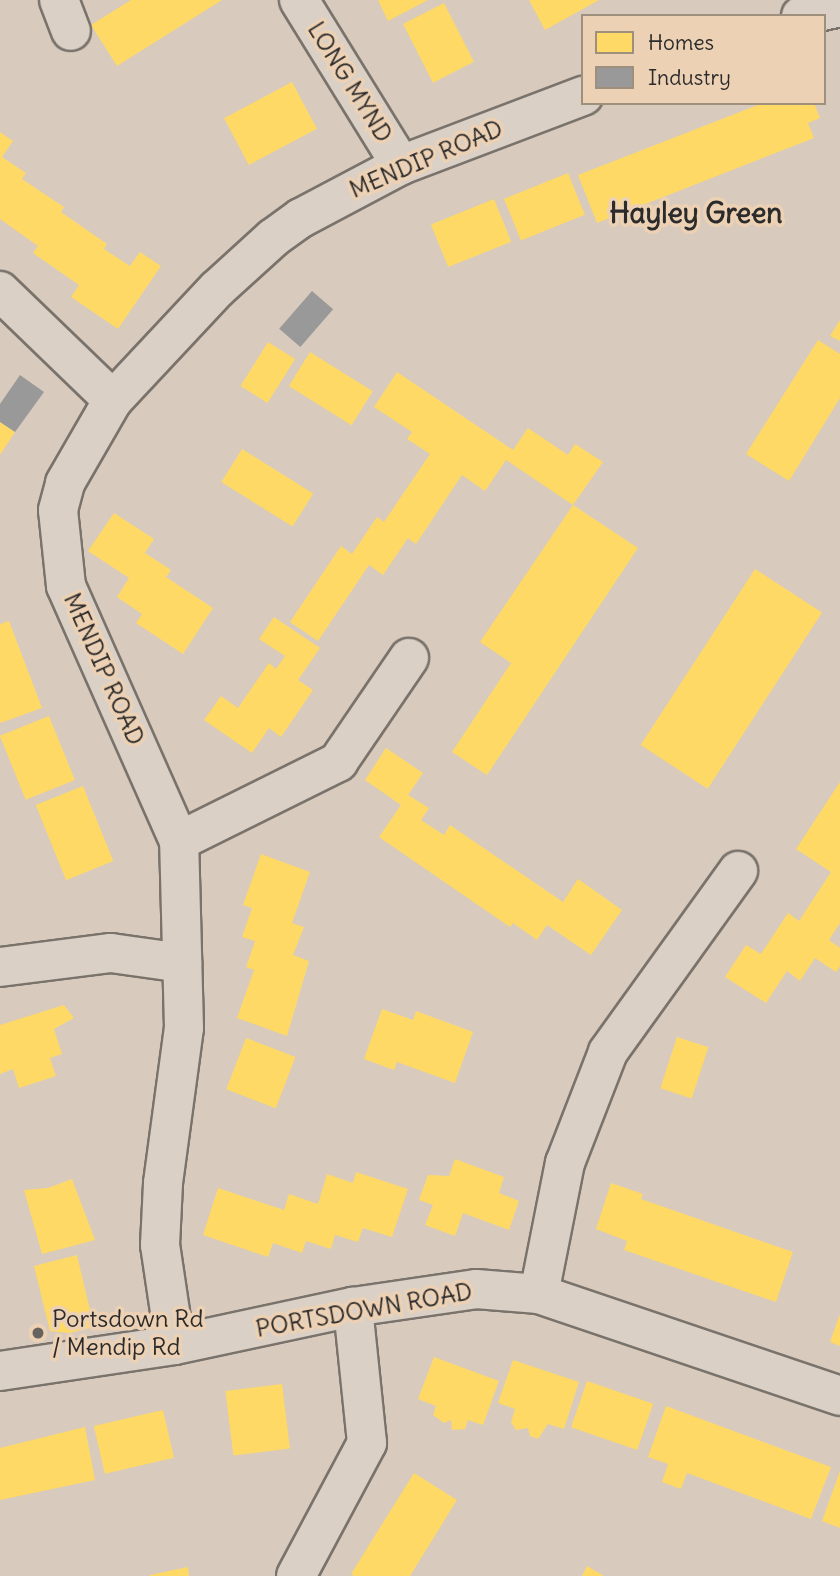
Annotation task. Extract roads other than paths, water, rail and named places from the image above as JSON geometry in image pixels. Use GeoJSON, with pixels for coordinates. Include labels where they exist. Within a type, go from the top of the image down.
{"type":"FeatureCollection","features":[{"type":"Feature","properties":{"kind":"street","name":"LONG MYND"},"geometry":{"type":"LineString","coordinates":[[299,0],[401,165]]}},
{"type":"Feature","properties":{"kind":"street"},"geometry":{"type":"LineString","coordinates":[[810,14],[840,7]]}},
{"type":"Feature","properties":{"kind":"street","name":"MENDIP ROAD"},"geometry":{"type":"LineString","coordinates":[[175,1345],[160,1245],[163,1183],[184,1028],[179,841],[117,693],[81,623],[59,551],[58,510],[65,484],[113,400],[217,289],[273,238],[301,218],[401,165],[581,97]]}},
{"type":"Feature","properties":{"kind":"street"},"geometry":{"type":"LineString","coordinates":[[0,291],[113,400]]}},
{"type":"Feature","properties":{"kind":"street"},"geometry":{"type":"LineString","coordinates":[[179,841],[338,762],[409,658]]}},
{"type":"Feature","properties":{"kind":"street"},"geometry":{"type":"LineString","coordinates":[[539,1294],[565,1163],[608,1052],[738,871]]}},
{"type":"Feature","properties":{"kind":"street"},"geometry":{"type":"LineString","coordinates":[[0,967],[111,953],[182,962]]}},
{"type":"Feature","properties":{"kind":"street","name":"PORTSDOWN ROAD"},"geometry":{"type":"LineString","coordinates":[[0,1371],[175,1345],[353,1307],[476,1289],[539,1294],[840,1396]]}},
{"type":"Feature","properties":{"kind":"street"},"geometry":{"type":"LineString","coordinates":[[296,1576],[367,1443],[353,1307]]}},
{"type":"Feature","properties":{"kind":"place","name":"Portsdown Rd / Mendip Rd"},"geometry":{"type":"Point","coordinates":[38,1333]}},
{"type":"Feature","properties":{"kind":"district","name":"Hayley Green"},"geometry":{"type":"Point","coordinates":[696,213]}}]}
